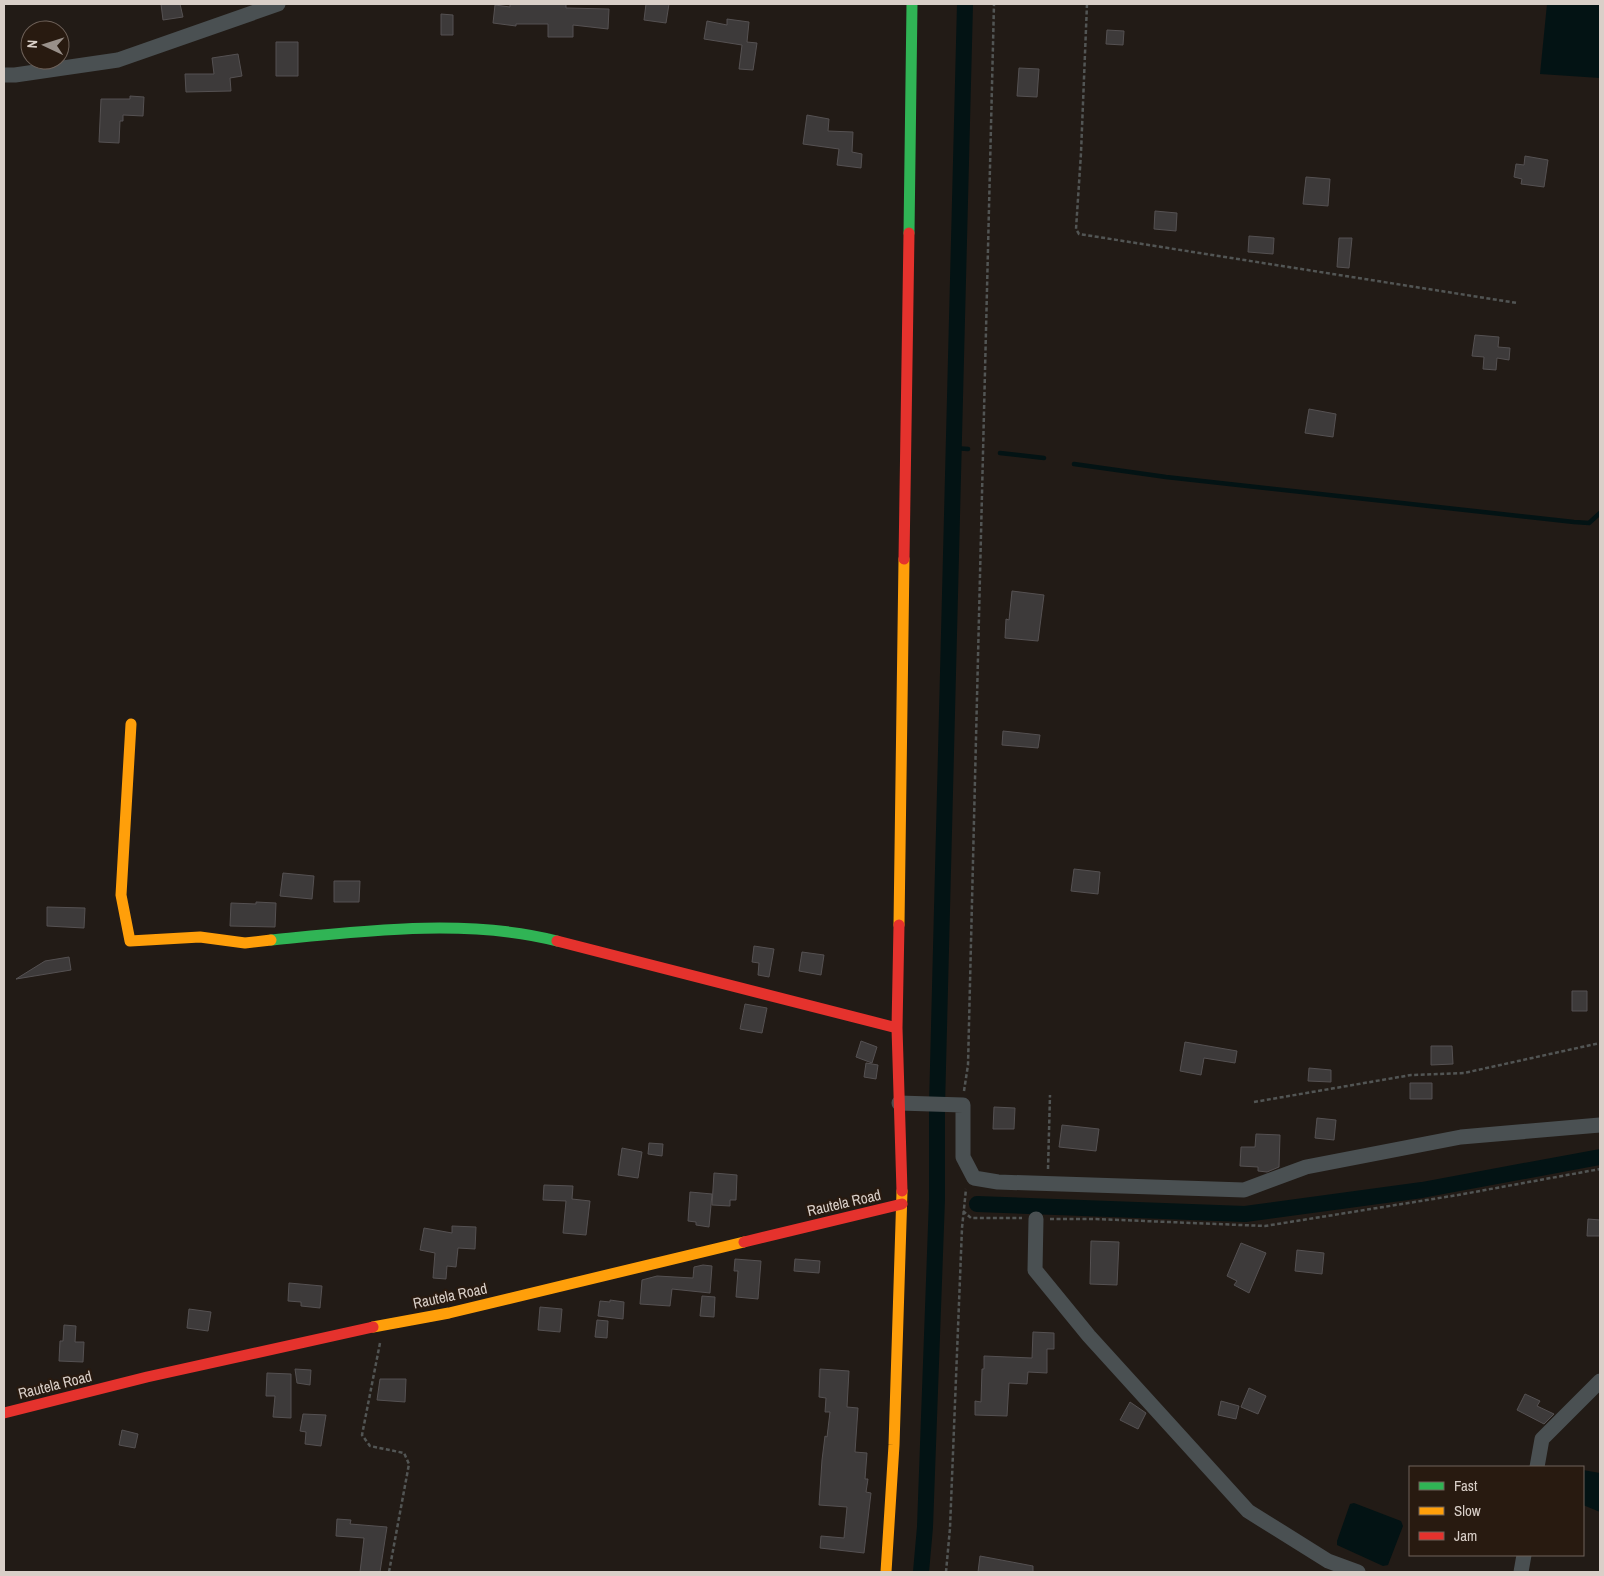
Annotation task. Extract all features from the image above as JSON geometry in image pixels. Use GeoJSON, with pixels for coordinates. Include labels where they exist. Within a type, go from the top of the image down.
{"type":"FeatureCollection","features":[{"type":"Feature","properties":{"kind":"street"},"geometry":{"type":"LineString","coordinates":[[4,75],[118,60],[278,4]]}},
{"type":"Feature","properties":{"kind":"street"},"geometry":{"type":"LineString","coordinates":[[886,1572],[894,1445],[905,1103],[897,1028],[912,4]]}},
{"type":"Feature","properties":{"kind":"street"},"geometry":{"type":"LineString","coordinates":[[131,724],[121,895],[130,941],[200,937],[245,943],[350,932],[465,928],[538,936],[897,1028]]}},
{"type":"Feature","properties":{"kind":"street"},"geometry":{"type":"LineString","coordinates":[[905,1103],[958,1105],[963,1157],[974,1178],[998,1182],[1047,1184],[1244,1190],[1306,1167],[1461,1137],[1600,1125]]}},
{"type":"Feature","properties":{"kind":"street","name":"Rautela Road"},"geometry":{"type":"LineString","coordinates":[[4,1413],[147,1376],[380,1325],[449,1313],[902,1204]]}},
{"type":"Feature","properties":{"kind":"street"},"geometry":{"type":"LineString","coordinates":[[1036,1218],[1035,1270],[1089,1336],[1185,1442],[1248,1511],[1328,1561],[1358,1572]]}},
{"type":"Feature","properties":{"kind":"street"},"geometry":{"type":"LineString","coordinates":[[1537,1466],[1542,1439],[1600,1381]]}},
{"type":"Feature","properties":{"kind":"street"},"geometry":{"type":"LineString","coordinates":[[1521,1572],[1524,1556]]}},
{"type":"Feature","properties":{"kind":"path"},"geometry":{"type":"LineString","coordinates":[[958,1105],[968,1065],[994,4]]}},
{"type":"Feature","properties":{"kind":"path"},"geometry":{"type":"LineString","coordinates":[[1087,4],[1076,229],[1079,234],[1517,303]]}},
{"type":"Feature","properties":{"kind":"path"},"geometry":{"type":"LineString","coordinates":[[1254,1102],[1411,1075],[1464,1073],[1600,1043]]}},
{"type":"Feature","properties":{"kind":"path"},"geometry":{"type":"LineString","coordinates":[[1047,1184],[1050,1095]]}},
{"type":"Feature","properties":{"kind":"path"},"geometry":{"type":"LineString","coordinates":[[963,1211],[971,1218],[1096,1219],[1265,1226],[1458,1195],[1600,1169]]}},
{"type":"Feature","properties":{"kind":"path"},"geometry":{"type":"LineString","coordinates":[[946,1572],[950,1528],[964,1191],[974,1178]]}},
{"type":"Feature","properties":{"kind":"path"},"geometry":{"type":"LineString","coordinates":[[380,1325],[381,1336],[362,1435],[370,1446],[404,1453],[409,1464],[389,1572]]}},
{"type":"Feature","properties":{"kind":"shaded area"},"geometry":{"type":"Polygon","coordinates":[[[1547,4],[1600,4],[1600,78],[1540,74],[1547,4]]]}},
{"type":"Feature","properties":{"kind":"shaded area"},"geometry":{"type":"Polygon","coordinates":[[[1584,1470],[1600,1473],[1600,1512],[1584,1505],[1584,1470]]]}},
{"type":"Feature","properties":{"kind":"shaded area"},"geometry":{"type":"Polygon","coordinates":[[[1354,1503],[1401,1521],[1403,1526],[1388,1565],[1383,1566],[1337,1545],[1350,1504],[1354,1503]]]}},
{"type":"Feature","properties":{"kind":"building"},"geometry":{"type":"Polygon","coordinates":[[[161,4],[180,4],[183,17],[163,20],[161,4]]]}},
{"type":"Feature","properties":{"kind":"building"},"geometry":{"type":"Polygon","coordinates":[[[510,4],[566,4],[566,8],[609,9],[608,29],[573,25],[573,37],[548,37],[548,24],[516,24],[516,26],[493,23],[495,5],[510,7],[510,4]]]}},
{"type":"Feature","properties":{"kind":"building"},"geometry":{"type":"Polygon","coordinates":[[[646,4],[669,4],[666,23],[644,20],[646,4]]]}},
{"type":"Feature","properties":{"kind":"building"},"geometry":{"type":"Polygon","coordinates":[[[441,14],[453,15],[453,35],[441,35],[441,14]]]}},
{"type":"Feature","properties":{"kind":"building"},"geometry":{"type":"Polygon","coordinates":[[[727,19],[749,22],[747,42],[757,43],[753,70],[739,69],[742,45],[704,39],[707,21],[727,25],[727,19]]]}},
{"type":"Feature","properties":{"kind":"building"},"geometry":{"type":"Polygon","coordinates":[[[1107,30],[1124,31],[1123,45],[1106,44],[1107,30]]]}},
{"type":"Feature","properties":{"kind":"building"},"geometry":{"type":"Polygon","coordinates":[[[276,42],[298,42],[298,76],[276,76],[276,42]]]}},
{"type":"Feature","properties":{"kind":"building"},"geometry":{"type":"Polygon","coordinates":[[[238,54],[242,76],[230,78],[231,91],[186,92],[185,74],[214,74],[212,58],[238,54]]]}},
{"type":"Feature","properties":{"kind":"building"},"geometry":{"type":"Polygon","coordinates":[[[1019,68],[1039,69],[1037,97],[1017,96],[1019,68]]]}},
{"type":"Feature","properties":{"kind":"building"},"geometry":{"type":"Polygon","coordinates":[[[130,96],[144,97],[143,116],[123,115],[123,121],[120,121],[119,143],[99,142],[101,99],[130,99],[130,96]]]}},
{"type":"Feature","properties":{"kind":"building"},"geometry":{"type":"Polygon","coordinates":[[[807,115],[829,119],[828,131],[853,132],[852,152],[862,154],[861,168],[837,165],[839,149],[803,144],[807,115]]]}},
{"type":"Feature","properties":{"kind":"building"},"geometry":{"type":"Polygon","coordinates":[[[1525,156],[1548,160],[1544,187],[1521,184],[1522,179],[1514,177],[1516,164],[1524,165],[1525,156]]]}},
{"type":"Feature","properties":{"kind":"building"},"geometry":{"type":"Polygon","coordinates":[[[1306,177],[1330,179],[1328,206],[1303,204],[1306,177]]]}},
{"type":"Feature","properties":{"kind":"building"},"geometry":{"type":"Polygon","coordinates":[[[1155,211],[1177,213],[1176,231],[1154,229],[1155,211]]]}},
{"type":"Feature","properties":{"kind":"building"},"geometry":{"type":"Polygon","coordinates":[[[1249,236],[1274,238],[1273,254],[1248,252],[1249,236]]]}},
{"type":"Feature","properties":{"kind":"building"},"geometry":{"type":"Polygon","coordinates":[[[1339,238],[1352,238],[1349,268],[1337,267],[1339,238]]]}},
{"type":"Feature","properties":{"kind":"building"},"geometry":{"type":"Polygon","coordinates":[[[1475,335],[1499,337],[1498,347],[1510,348],[1509,360],[1497,358],[1496,370],[1483,369],[1484,357],[1472,356],[1475,335]]]}},
{"type":"Feature","properties":{"kind":"building"},"geometry":{"type":"Polygon","coordinates":[[[1309,409],[1336,414],[1333,437],[1305,433],[1309,409]]]}},
{"type":"Feature","properties":{"kind":"building"},"geometry":{"type":"Polygon","coordinates":[[[1012,591],[1044,595],[1038,641],[1005,638],[1006,619],[1009,620],[1012,591]]]}},
{"type":"Feature","properties":{"kind":"building"},"geometry":{"type":"Polygon","coordinates":[[[1003,731],[1040,735],[1038,748],[1002,745],[1003,731]]]}},
{"type":"Feature","properties":{"kind":"building"},"geometry":{"type":"Polygon","coordinates":[[[1074,869],[1100,872],[1098,894],[1071,891],[1074,869]]]}},
{"type":"Feature","properties":{"kind":"building"},"geometry":{"type":"Polygon","coordinates":[[[283,873],[314,876],[312,899],[280,896],[283,873]]]}},
{"type":"Feature","properties":{"kind":"building"},"geometry":{"type":"Polygon","coordinates":[[[334,881],[360,881],[359,902],[334,902],[334,881]]]}},
{"type":"Feature","properties":{"kind":"building"},"geometry":{"type":"Polygon","coordinates":[[[256,902],[276,903],[275,927],[230,926],[231,903],[256,904],[256,902]]]}},
{"type":"Feature","properties":{"kind":"building"},"geometry":{"type":"Polygon","coordinates":[[[47,907],[85,908],[84,928],[47,926],[47,907]]]}},
{"type":"Feature","properties":{"kind":"building"},"geometry":{"type":"Polygon","coordinates":[[[754,946],[774,949],[769,977],[758,975],[759,963],[752,962],[754,946]]]}},
{"type":"Feature","properties":{"kind":"building"},"geometry":{"type":"Polygon","coordinates":[[[802,952],[824,955],[821,975],[799,971],[802,952]]]}},
{"type":"Feature","properties":{"kind":"building"},"geometry":{"type":"Polygon","coordinates":[[[69,957],[71,970],[16,979],[45,961],[69,957]]]}},
{"type":"Feature","properties":{"kind":"building"},"geometry":{"type":"Polygon","coordinates":[[[1572,991],[1587,991],[1587,1011],[1572,1011],[1572,991]]]}},
{"type":"Feature","properties":{"kind":"building"},"geometry":{"type":"Polygon","coordinates":[[[745,1004],[767,1008],[762,1033],[740,1029],[745,1004]]]}},
{"type":"Feature","properties":{"kind":"building"},"geometry":{"type":"Polygon","coordinates":[[[861,1041],[877,1047],[872,1063],[856,1057],[861,1041]]]}},
{"type":"Feature","properties":{"kind":"building"},"geometry":{"type":"Polygon","coordinates":[[[1185,1042],[1237,1051],[1235,1063],[1204,1058],[1201,1075],[1180,1071],[1185,1042]]]}},
{"type":"Feature","properties":{"kind":"building"},"geometry":{"type":"Polygon","coordinates":[[[1431,1046],[1452,1046],[1453,1064],[1431,1065],[1431,1046]]]}},
{"type":"Feature","properties":{"kind":"building"},"geometry":{"type":"Polygon","coordinates":[[[866,1063],[878,1065],[876,1079],[864,1077],[866,1063]]]}},
{"type":"Feature","properties":{"kind":"building"},"geometry":{"type":"Polygon","coordinates":[[[1309,1068],[1331,1070],[1331,1082],[1308,1081],[1309,1068]]]}},
{"type":"Feature","properties":{"kind":"building"},"geometry":{"type":"Polygon","coordinates":[[[1410,1083],[1432,1083],[1432,1099],[1410,1099],[1410,1083]]]}},
{"type":"Feature","properties":{"kind":"building"},"geometry":{"type":"Polygon","coordinates":[[[994,1107],[1015,1108],[1014,1129],[993,1129],[994,1107]]]}},
{"type":"Feature","properties":{"kind":"building"},"geometry":{"type":"Polygon","coordinates":[[[1317,1118],[1336,1120],[1334,1140],[1315,1138],[1317,1118]]]}},
{"type":"Feature","properties":{"kind":"building"},"geometry":{"type":"Polygon","coordinates":[[[1062,1125],[1099,1129],[1096,1151],[1059,1147],[1062,1125]]]}},
{"type":"Feature","properties":{"kind":"building"},"geometry":{"type":"Polygon","coordinates":[[[1256,1134],[1280,1135],[1279,1167],[1267,1172],[1258,1171],[1258,1167],[1240,1166],[1241,1147],[1255,1147],[1256,1134]]]}},
{"type":"Feature","properties":{"kind":"building"},"geometry":{"type":"Polygon","coordinates":[[[649,1143],[663,1144],[662,1156],[648,1154],[649,1143]]]}},
{"type":"Feature","properties":{"kind":"building"},"geometry":{"type":"Polygon","coordinates":[[[622,1148],[642,1152],[638,1178],[618,1175],[622,1148]]]}},
{"type":"Feature","properties":{"kind":"building"},"geometry":{"type":"Polygon","coordinates":[[[714,1173],[737,1175],[736,1200],[730,1200],[730,1206],[712,1205],[714,1173]]]}},
{"type":"Feature","properties":{"kind":"building"},"geometry":{"type":"Polygon","coordinates":[[[544,1185],[573,1186],[572,1199],[590,1201],[586,1235],[563,1233],[566,1201],[543,1200],[544,1185]]]}},
{"type":"Feature","properties":{"kind":"building"},"geometry":{"type":"Polygon","coordinates":[[[690,1192],[712,1194],[709,1227],[696,1225],[696,1222],[688,1221],[690,1192]]]}},
{"type":"Feature","properties":{"kind":"building"},"geometry":{"type":"Polygon","coordinates":[[[1588,1219],[1600,1220],[1600,1236],[1587,1236],[1588,1219]]]}},
{"type":"Feature","properties":{"kind":"building"},"geometry":{"type":"Polygon","coordinates":[[[452,1226],[476,1227],[475,1249],[458,1248],[456,1267],[447,1266],[446,1279],[433,1278],[435,1253],[420,1250],[424,1228],[452,1233],[452,1226]]]}},
{"type":"Feature","properties":{"kind":"building"},"geometry":{"type":"Polygon","coordinates":[[[1091,1241],[1119,1242],[1117,1285],[1090,1284],[1091,1241]]]}},
{"type":"Feature","properties":{"kind":"building"},"geometry":{"type":"Polygon","coordinates":[[[1241,1243],[1266,1253],[1249,1293],[1234,1285],[1237,1281],[1227,1276],[1241,1243]]]}},
{"type":"Feature","properties":{"kind":"building"},"geometry":{"type":"Polygon","coordinates":[[[1297,1250],[1324,1253],[1322,1274],[1295,1271],[1297,1250]]]}},
{"type":"Feature","properties":{"kind":"building"},"geometry":{"type":"Polygon","coordinates":[[[735,1259],[761,1261],[758,1299],[736,1297],[738,1271],[734,1271],[735,1259]]]}},
{"type":"Feature","properties":{"kind":"building"},"geometry":{"type":"Polygon","coordinates":[[[795,1259],[820,1261],[819,1273],[794,1271],[795,1259]]]}},
{"type":"Feature","properties":{"kind":"building"},"geometry":{"type":"Polygon","coordinates":[[[712,1266],[710,1293],[672,1289],[670,1306],[640,1304],[642,1280],[657,1276],[693,1278],[694,1267],[712,1266]]]}},
{"type":"Feature","properties":{"kind":"building"},"geometry":{"type":"Polygon","coordinates":[[[289,1283],[322,1286],[320,1308],[301,1306],[301,1302],[288,1301],[289,1283]]]}},
{"type":"Feature","properties":{"kind":"building"},"geometry":{"type":"Polygon","coordinates":[[[702,1296],[715,1297],[714,1317],[700,1316],[702,1296]]]}},
{"type":"Feature","properties":{"kind":"building"},"geometry":{"type":"Polygon","coordinates":[[[610,1300],[624,1302],[623,1319],[598,1316],[600,1301],[610,1302],[610,1300]]]}},
{"type":"Feature","properties":{"kind":"building"},"geometry":{"type":"Polygon","coordinates":[[[540,1307],[562,1309],[560,1332],[538,1330],[540,1307]]]}},
{"type":"Feature","properties":{"kind":"building"},"geometry":{"type":"Polygon","coordinates":[[[189,1309],[211,1312],[208,1331],[187,1328],[189,1309]]]}},
{"type":"Feature","properties":{"kind":"building"},"geometry":{"type":"Polygon","coordinates":[[[597,1320],[608,1321],[607,1338],[595,1337],[597,1320]]]}},
{"type":"Feature","properties":{"kind":"building"},"geometry":{"type":"Polygon","coordinates":[[[64,1325],[76,1326],[75,1342],[84,1342],[83,1362],[59,1361],[60,1341],[63,1341],[64,1325]]]}},
{"type":"Feature","properties":{"kind":"building"},"geometry":{"type":"Polygon","coordinates":[[[1033,1332],[1054,1333],[1054,1349],[1047,1349],[1047,1373],[1028,1372],[1027,1384],[1009,1383],[1007,1416],[975,1415],[975,1401],[981,1402],[984,1356],[1032,1358],[1033,1332]]]}},
{"type":"Feature","properties":{"kind":"building"},"geometry":{"type":"Polygon","coordinates":[[[295,1369],[311,1370],[310,1385],[297,1383],[295,1369]]]}},
{"type":"Feature","properties":{"kind":"building"},"geometry":{"type":"Polygon","coordinates":[[[820,1369],[849,1371],[847,1407],[858,1408],[855,1452],[867,1453],[865,1479],[868,1479],[866,1492],[871,1493],[864,1553],[820,1548],[821,1536],[844,1538],[847,1507],[819,1505],[822,1460],[830,1412],[825,1412],[826,1398],[819,1397],[820,1369]]]}},
{"type":"Feature","properties":{"kind":"building"},"geometry":{"type":"Polygon","coordinates":[[[267,1373],[291,1374],[291,1418],[273,1417],[275,1396],[266,1396],[267,1373]]]}},
{"type":"Feature","properties":{"kind":"building"},"geometry":{"type":"Polygon","coordinates":[[[380,1379],[406,1379],[405,1402],[377,1400],[380,1379]]]}},
{"type":"Feature","properties":{"kind":"building"},"geometry":{"type":"Polygon","coordinates":[[[1249,1388],[1266,1396],[1258,1414],[1241,1407],[1249,1388]]]}},
{"type":"Feature","properties":{"kind":"building"},"geometry":{"type":"Polygon","coordinates":[[[1525,1394],[1540,1401],[1537,1406],[1554,1414],[1544,1424],[1517,1410],[1525,1394]]]}},
{"type":"Feature","properties":{"kind":"building"},"geometry":{"type":"Polygon","coordinates":[[[1221,1401],[1239,1406],[1236,1419],[1218,1415],[1221,1401]]]}},
{"type":"Feature","properties":{"kind":"building"},"geometry":{"type":"Polygon","coordinates":[[[1130,1402],[1146,1413],[1138,1429],[1120,1420],[1130,1402]]]}},
{"type":"Feature","properties":{"kind":"building"},"geometry":{"type":"Polygon","coordinates":[[[303,1414],[326,1415],[321,1446],[305,1444],[306,1432],[300,1431],[303,1414]]]}},
{"type":"Feature","properties":{"kind":"building"},"geometry":{"type":"Polygon","coordinates":[[[122,1430],[138,1434],[135,1448],[119,1445],[122,1430]]]}},
{"type":"Feature","properties":{"kind":"building"},"geometry":{"type":"Polygon","coordinates":[[[337,1519],[351,1520],[350,1524],[387,1527],[380,1572],[360,1572],[364,1538],[336,1536],[337,1519]]]}},
{"type":"Feature","properties":{"kind":"building"},"geometry":{"type":"Polygon","coordinates":[[[980,1556],[1033,1566],[1033,1572],[978,1572],[980,1556]]]}},
{"type":"Feature","properties":{"kind":"waterway"},"geometry":{"type":"LineString","coordinates":[[921,1572],[925,1527],[937,1199],[937,1106],[965,4]]}},
{"type":"Feature","properties":{"kind":"waterway"},"geometry":{"type":"LineString","coordinates":[[954,448],[968,449]]}},
{"type":"Feature","properties":{"kind":"waterway"},"geometry":{"type":"LineString","coordinates":[[1000,453],[1044,458]]}},
{"type":"Feature","properties":{"kind":"waterway"},"geometry":{"type":"LineString","coordinates":[[1074,464],[1166,477],[1574,522],[1589,523],[1600,513]]}},
{"type":"Feature","properties":{"kind":"waterway"},"geometry":{"type":"LineString","coordinates":[[977,1204],[1245,1214],[1422,1190],[1600,1157]]}},
{"type":"Feature","properties":{"kind":"traffic: fast"},"geometry":{"type":"LineString","coordinates":[[909,233],[912,4]]}},
{"type":"Feature","properties":{"kind":"traffic: fast"},"geometry":{"type":"LineString","coordinates":[[271,940],[378,930],[452,928],[523,934],[557,941]]}},
{"type":"Feature","properties":{"kind":"traffic: slow"},"geometry":{"type":"LineString","coordinates":[[899,925],[904,559]]}},
{"type":"Feature","properties":{"kind":"traffic: slow"},"geometry":{"type":"LineString","coordinates":[[131,724],[121,895],[130,941],[200,937],[245,943],[271,940]]}},
{"type":"Feature","properties":{"kind":"traffic: slow"},"geometry":{"type":"LineString","coordinates":[[886,1572],[894,1445],[902,1191]]}},
{"type":"Feature","properties":{"kind":"traffic: slow"},"geometry":{"type":"LineString","coordinates":[[373,1327],[449,1313],[744,1242]]}},
{"type":"Feature","properties":{"kind":"traffic: jam"},"geometry":{"type":"LineString","coordinates":[[904,559],[909,233]]}},
{"type":"Feature","properties":{"kind":"traffic: jam"},"geometry":{"type":"LineString","coordinates":[[899,925],[897,1028],[902,1191]]}},
{"type":"Feature","properties":{"kind":"traffic: jam"},"geometry":{"type":"LineString","coordinates":[[557,941],[897,1028]]}},
{"type":"Feature","properties":{"kind":"traffic: jam"},"geometry":{"type":"LineString","coordinates":[[744,1242],[902,1204]]}},
{"type":"Feature","properties":{"kind":"traffic: jam"},"geometry":{"type":"LineString","coordinates":[[4,1413],[147,1377],[373,1327]]}}]}
